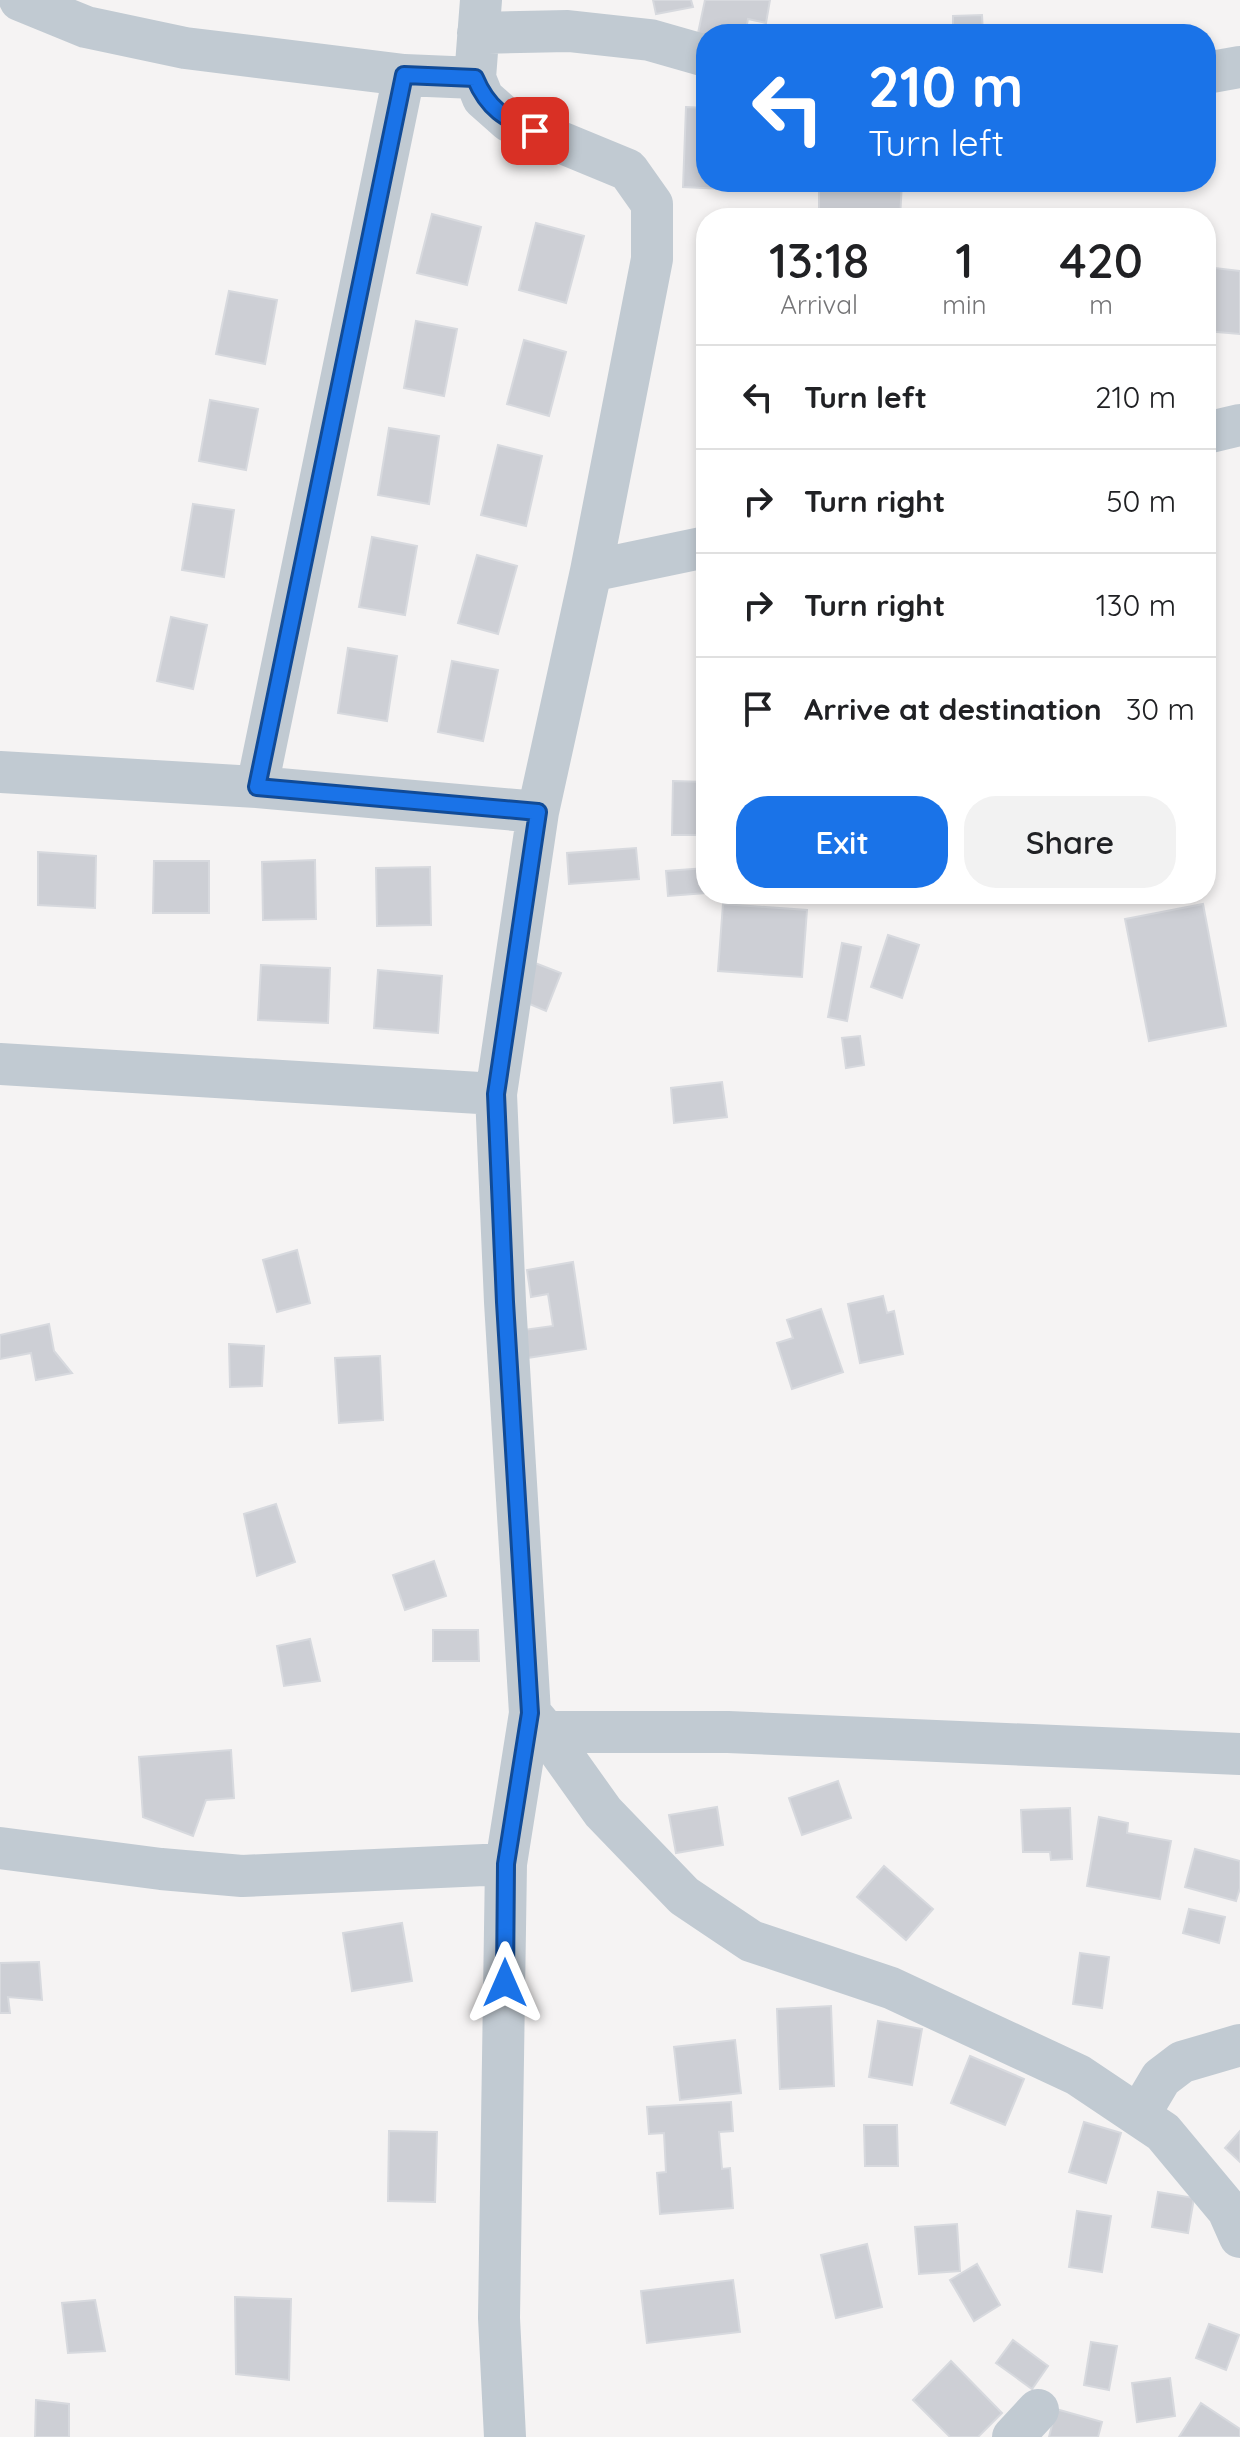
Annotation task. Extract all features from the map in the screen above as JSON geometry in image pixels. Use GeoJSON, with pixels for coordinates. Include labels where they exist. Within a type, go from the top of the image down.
{"type":"FeatureCollection","features":[{"type":"Feature","properties":{"kind":"street"},"geometry":{"type":"LineString","coordinates":[[23,0],[86,27],[185,48],[404,75],[475,78]]}},
{"type":"Feature","properties":{"kind":"street"},"geometry":{"type":"LineString","coordinates":[[505,2437],[499,2318],[506,1864],[538,1722],[505,1302],[496,1094],[538,812],[591,571],[652,259],[652,204],[628,170],[509,121],[483,98],[475,78],[480,17],[650,40],[696,53]]}},
{"type":"Feature","properties":{"kind":"street"},"geometry":{"type":"LineString","coordinates":[[1216,71],[1240,67]]}},
{"type":"Feature","properties":{"kind":"street"},"geometry":{"type":"LineString","coordinates":[[257,787],[404,75]]}},
{"type":"Feature","properties":{"kind":"street"},"geometry":{"type":"LineString","coordinates":[[1216,431],[1240,425]]}},
{"type":"Feature","properties":{"kind":"street"},"geometry":{"type":"LineString","coordinates":[[591,571],[696,549]]}},
{"type":"Feature","properties":{"kind":"street"},"geometry":{"type":"LineString","coordinates":[[0,772],[257,787],[538,812]]}},
{"type":"Feature","properties":{"kind":"street"},"geometry":{"type":"LineString","coordinates":[[0,1064],[496,1094]]}},
{"type":"Feature","properties":{"kind":"street"},"geometry":{"type":"LineString","coordinates":[[538,1722],[1240,1754]]}},
{"type":"Feature","properties":{"kind":"street"},"geometry":{"type":"LineString","coordinates":[[538,1722],[603,1812],[684,1896],[751,1941],[891,1988],[1078,2075],[1163,2132],[1228,2210],[1240,2237]]}},
{"type":"Feature","properties":{"kind":"street"},"geometry":{"type":"LineString","coordinates":[[0,1848],[242,1876],[506,1864]]}},
{"type":"Feature","properties":{"kind":"street"},"geometry":{"type":"LineString","coordinates":[[1139,2115],[1161,2078],[1182,2062],[1240,2045]]}},
{"type":"Feature","properties":{"kind":"building"},"geometry":{"type":"Polygon","coordinates":[[[653,0],[691,0],[693,7],[656,14],[653,0]]]}},
{"type":"Feature","properties":{"kind":"building"},"geometry":{"type":"Polygon","coordinates":[[[705,0],[770,0],[766,23],[748,19],[747,24],[700,24],[705,0]]]}},
{"type":"Feature","properties":{"kind":"building"},"geometry":{"type":"Polygon","coordinates":[[[982,15],[982,24],[953,24],[953,16],[982,15]]]}},
{"type":"Feature","properties":{"kind":"building"},"geometry":{"type":"Polygon","coordinates":[[[686,107],[696,108],[696,188],[683,187],[686,107]]]}},
{"type":"Feature","properties":{"kind":"building"},"geometry":{"type":"Polygon","coordinates":[[[819,192],[901,192],[901,208],[819,208],[819,192]]]}},
{"type":"Feature","properties":{"kind":"building"},"geometry":{"type":"Polygon","coordinates":[[[432,214],[481,227],[467,285],[417,273],[432,214]]]}},
{"type":"Feature","properties":{"kind":"building"},"geometry":{"type":"Polygon","coordinates":[[[536,223],[584,236],[566,303],[519,290],[536,223]]]}},
{"type":"Feature","properties":{"kind":"building"},"geometry":{"type":"Polygon","coordinates":[[[1216,268],[1240,271],[1240,334],[1216,332],[1216,268]]]}},
{"type":"Feature","properties":{"kind":"building"},"geometry":{"type":"Polygon","coordinates":[[[229,291],[277,300],[265,364],[216,354],[229,291]]]}},
{"type":"Feature","properties":{"kind":"building"},"geometry":{"type":"Polygon","coordinates":[[[416,321],[457,329],[444,396],[404,388],[416,321]]]}},
{"type":"Feature","properties":{"kind":"building"},"geometry":{"type":"Polygon","coordinates":[[[524,340],[566,352],[549,416],[507,404],[524,340]]]}},
{"type":"Feature","properties":{"kind":"building"},"geometry":{"type":"Polygon","coordinates":[[[210,400],[258,409],[246,470],[199,461],[210,400]]]}},
{"type":"Feature","properties":{"kind":"building"},"geometry":{"type":"Polygon","coordinates":[[[389,428],[439,436],[429,504],[378,495],[389,428]]]}},
{"type":"Feature","properties":{"kind":"building"},"geometry":{"type":"Polygon","coordinates":[[[498,445],[542,456],[526,526],[481,515],[498,445]]]}},
{"type":"Feature","properties":{"kind":"building"},"geometry":{"type":"Polygon","coordinates":[[[193,504],[234,510],[224,577],[182,570],[193,504]]]}},
{"type":"Feature","properties":{"kind":"building"},"geometry":{"type":"Polygon","coordinates":[[[372,537],[417,546],[405,615],[359,607],[372,537]]]}},
{"type":"Feature","properties":{"kind":"building"},"geometry":{"type":"Polygon","coordinates":[[[477,555],[517,566],[498,634],[458,623],[477,555]]]}},
{"type":"Feature","properties":{"kind":"building"},"geometry":{"type":"Polygon","coordinates":[[[171,617],[207,625],[193,689],[157,681],[171,617]]]}},
{"type":"Feature","properties":{"kind":"building"},"geometry":{"type":"Polygon","coordinates":[[[348,648],[397,656],[387,721],[338,713],[348,648]]]}},
{"type":"Feature","properties":{"kind":"building"},"geometry":{"type":"Polygon","coordinates":[[[452,661],[498,670],[483,741],[438,732],[452,661]]]}},
{"type":"Feature","properties":{"kind":"building"},"geometry":{"type":"Polygon","coordinates":[[[673,781],[696,782],[696,835],[672,835],[673,781]]]}},
{"type":"Feature","properties":{"kind":"building"},"geometry":{"type":"Polygon","coordinates":[[[636,848],[639,879],[569,884],[567,853],[636,848]]]}},
{"type":"Feature","properties":{"kind":"building"},"geometry":{"type":"Polygon","coordinates":[[[38,852],[96,856],[95,908],[38,905],[38,852]]]}},
{"type":"Feature","properties":{"kind":"building"},"geometry":{"type":"Polygon","coordinates":[[[315,860],[316,919],[263,920],[262,862],[315,860]]]}},
{"type":"Feature","properties":{"kind":"building"},"geometry":{"type":"Polygon","coordinates":[[[154,861],[209,861],[209,913],[153,913],[154,861]]]}},
{"type":"Feature","properties":{"kind":"building"},"geometry":{"type":"Polygon","coordinates":[[[430,867],[431,925],[377,926],[376,868],[430,867]]]}},
{"type":"Feature","properties":{"kind":"building"},"geometry":{"type":"Polygon","coordinates":[[[696,869],[696,894],[668,896],[666,871],[696,869]]]}},
{"type":"Feature","properties":{"kind":"building"},"geometry":{"type":"Polygon","coordinates":[[[723,904],[807,910],[802,977],[718,971],[723,904]]]}},
{"type":"Feature","properties":{"kind":"building"},"geometry":{"type":"Polygon","coordinates":[[[1203,904],[1226,1026],[1149,1041],[1125,919],[1203,904]]]}},
{"type":"Feature","properties":{"kind":"building"},"geometry":{"type":"Polygon","coordinates":[[[888,935],[919,945],[902,998],[871,987],[888,935]]]}},
{"type":"Feature","properties":{"kind":"building"},"geometry":{"type":"Polygon","coordinates":[[[842,943],[861,947],[847,1021],[828,1017],[842,943]]]}},
{"type":"Feature","properties":{"kind":"building"},"geometry":{"type":"Polygon","coordinates":[[[535,963],[561,973],[546,1011],[520,1000],[535,963]]]}},
{"type":"Feature","properties":{"kind":"building"},"geometry":{"type":"Polygon","coordinates":[[[261,965],[330,968],[328,1023],[258,1020],[261,965]]]}},
{"type":"Feature","properties":{"kind":"building"},"geometry":{"type":"Polygon","coordinates":[[[378,970],[442,976],[438,1033],[374,1028],[378,970]]]}},
{"type":"Feature","properties":{"kind":"building"},"geometry":{"type":"Polygon","coordinates":[[[860,1036],[864,1065],[846,1068],[842,1038],[860,1036]]]}},
{"type":"Feature","properties":{"kind":"building"},"geometry":{"type":"Polygon","coordinates":[[[722,1082],[727,1117],[674,1123],[671,1088],[722,1082]]]}},
{"type":"Feature","properties":{"kind":"building"},"geometry":{"type":"Polygon","coordinates":[[[297,1250],[310,1303],[277,1312],[263,1260],[297,1250]]]}},
{"type":"Feature","properties":{"kind":"building"},"geometry":{"type":"Polygon","coordinates":[[[573,1262],[586,1349],[527,1358],[523,1330],[553,1326],[548,1294],[531,1297],[527,1270],[573,1262]]]}},
{"type":"Feature","properties":{"kind":"building"},"geometry":{"type":"Polygon","coordinates":[[[883,1296],[887,1313],[894,1311],[903,1354],[860,1363],[848,1304],[883,1296]]]}},
{"type":"Feature","properties":{"kind":"building"},"geometry":{"type":"Polygon","coordinates":[[[821,1309],[843,1372],[792,1389],[777,1343],[793,1338],[787,1320],[821,1309]]]}},
{"type":"Feature","properties":{"kind":"building"},"geometry":{"type":"Polygon","coordinates":[[[49,1324],[54,1351],[72,1373],[36,1380],[31,1353],[0,1359],[0,1335],[49,1324]]]}},
{"type":"Feature","properties":{"kind":"building"},"geometry":{"type":"Polygon","coordinates":[[[229,1344],[264,1346],[262,1386],[230,1387],[229,1344]]]}},
{"type":"Feature","properties":{"kind":"building"},"geometry":{"type":"Polygon","coordinates":[[[380,1356],[383,1420],[339,1423],[335,1358],[380,1356]]]}},
{"type":"Feature","properties":{"kind":"building"},"geometry":{"type":"Polygon","coordinates":[[[276,1504],[295,1562],[257,1576],[244,1514],[276,1504]]]}},
{"type":"Feature","properties":{"kind":"building"},"geometry":{"type":"Polygon","coordinates":[[[434,1561],[446,1596],[405,1610],[393,1575],[434,1561]]]}},
{"type":"Feature","properties":{"kind":"building"},"geometry":{"type":"Polygon","coordinates":[[[433,1630],[478,1630],[479,1661],[433,1661],[433,1630]]]}},
{"type":"Feature","properties":{"kind":"building"},"geometry":{"type":"Polygon","coordinates":[[[310,1639],[320,1681],[284,1686],[277,1646],[310,1639]]]}},
{"type":"Feature","properties":{"kind":"building"},"geometry":{"type":"Polygon","coordinates":[[[231,1750],[234,1798],[206,1800],[193,1836],[143,1817],[139,1757],[231,1750]]]}},
{"type":"Feature","properties":{"kind":"building"},"geometry":{"type":"Polygon","coordinates":[[[838,1781],[851,1818],[802,1835],[789,1798],[838,1781]]]}},
{"type":"Feature","properties":{"kind":"building"},"geometry":{"type":"Polygon","coordinates":[[[717,1807],[723,1845],[676,1853],[669,1815],[717,1807]]]}},
{"type":"Feature","properties":{"kind":"building"},"geometry":{"type":"Polygon","coordinates":[[[1070,1808],[1072,1859],[1051,1860],[1050,1852],[1023,1852],[1021,1810],[1070,1808]]]}},
{"type":"Feature","properties":{"kind":"building"},"geometry":{"type":"Polygon","coordinates":[[[1099,1817],[1128,1823],[1127,1833],[1171,1841],[1160,1899],[1087,1886],[1099,1817]]]}},
{"type":"Feature","properties":{"kind":"building"},"geometry":{"type":"Polygon","coordinates":[[[1195,1849],[1240,1861],[1240,1888],[1236,1901],[1185,1887],[1195,1849]]]}},
{"type":"Feature","properties":{"kind":"building"},"geometry":{"type":"Polygon","coordinates":[[[884,1866],[933,1909],[906,1940],[857,1897],[884,1866]]]}},
{"type":"Feature","properties":{"kind":"building"},"geometry":{"type":"Polygon","coordinates":[[[1189,1909],[1225,1917],[1219,1943],[1183,1933],[1189,1909]]]}},
{"type":"Feature","properties":{"kind":"building"},"geometry":{"type":"Polygon","coordinates":[[[402,1923],[412,1981],[352,1991],[343,1933],[402,1923]]]}},
{"type":"Feature","properties":{"kind":"building"},"geometry":{"type":"Polygon","coordinates":[[[1080,1953],[1109,1957],[1102,2008],[1073,2004],[1080,1953]]]}},
{"type":"Feature","properties":{"kind":"building"},"geometry":{"type":"Polygon","coordinates":[[[39,1962],[42,2000],[8,1997],[10,2013],[0,2013],[0,1963],[39,1962]]]}},
{"type":"Feature","properties":{"kind":"building"},"geometry":{"type":"Polygon","coordinates":[[[831,2006],[834,2086],[780,2089],[777,2009],[831,2006]]]}},
{"type":"Feature","properties":{"kind":"building"},"geometry":{"type":"Polygon","coordinates":[[[878,2021],[922,2029],[912,2085],[869,2077],[878,2021]]]}},
{"type":"Feature","properties":{"kind":"building"},"geometry":{"type":"Polygon","coordinates":[[[735,2040],[741,2093],[680,2100],[674,2047],[735,2040]]]}},
{"type":"Feature","properties":{"kind":"building"},"geometry":{"type":"Polygon","coordinates":[[[970,2056],[1024,2079],[1005,2125],[951,2103],[970,2056]]]}},
{"type":"Feature","properties":{"kind":"building"},"geometry":{"type":"Polygon","coordinates":[[[731,2102],[733,2131],[719,2132],[722,2169],[730,2168],[733,2208],[660,2214],[657,2173],[666,2172],[664,2133],[649,2134],[647,2107],[731,2102]]]}},
{"type":"Feature","properties":{"kind":"building"},"geometry":{"type":"Polygon","coordinates":[[[1084,2122],[1121,2133],[1106,2183],[1069,2172],[1084,2122]]]}},
{"type":"Feature","properties":{"kind":"building"},"geometry":{"type":"Polygon","coordinates":[[[864,2125],[897,2125],[898,2166],[865,2166],[864,2125]]]}},
{"type":"Feature","properties":{"kind":"building"},"geometry":{"type":"Polygon","coordinates":[[[389,2131],[437,2132],[435,2202],[388,2201],[389,2131]]]}},
{"type":"Feature","properties":{"kind":"building"},"geometry":{"type":"Polygon","coordinates":[[[1240,2131],[1240,2162],[1225,2148],[1240,2131]]]}},
{"type":"Feature","properties":{"kind":"building"},"geometry":{"type":"Polygon","coordinates":[[[1158,2192],[1194,2198],[1188,2233],[1152,2227],[1158,2192]]]}},
{"type":"Feature","properties":{"kind":"building"},"geometry":{"type":"Polygon","coordinates":[[[1077,2211],[1111,2216],[1102,2272],[1069,2267],[1077,2211]]]}},
{"type":"Feature","properties":{"kind":"building"},"geometry":{"type":"Polygon","coordinates":[[[957,2224],[960,2271],[919,2274],[915,2227],[957,2224]]]}},
{"type":"Feature","properties":{"kind":"building"},"geometry":{"type":"Polygon","coordinates":[[[867,2244],[882,2307],[836,2318],[821,2255],[867,2244]]]}},
{"type":"Feature","properties":{"kind":"building"},"geometry":{"type":"Polygon","coordinates":[[[977,2264],[1000,2305],[974,2321],[950,2280],[977,2264]]]}},
{"type":"Feature","properties":{"kind":"building"},"geometry":{"type":"Polygon","coordinates":[[[733,2280],[740,2332],[647,2343],[641,2291],[733,2280]]]}},
{"type":"Feature","properties":{"kind":"building"},"geometry":{"type":"Polygon","coordinates":[[[235,2297],[291,2299],[289,2380],[236,2374],[235,2297]]]}},
{"type":"Feature","properties":{"kind":"building"},"geometry":{"type":"Polygon","coordinates":[[[95,2300],[105,2351],[68,2353],[62,2303],[95,2300]]]}},
{"type":"Feature","properties":{"kind":"building"},"geometry":{"type":"Polygon","coordinates":[[[1209,2324],[1239,2335],[1226,2370],[1196,2358],[1209,2324]]]}},
{"type":"Feature","properties":{"kind":"building"},"geometry":{"type":"Polygon","coordinates":[[[1013,2340],[1048,2366],[1032,2389],[996,2363],[1013,2340]]]}},
{"type":"Feature","properties":{"kind":"building"},"geometry":{"type":"Polygon","coordinates":[[[1091,2342],[1117,2346],[1109,2390],[1084,2385],[1091,2342]]]}},
{"type":"Feature","properties":{"kind":"building"},"geometry":{"type":"Polygon","coordinates":[[[951,2361],[1002,2413],[978,2437],[950,2437],[913,2400],[951,2361]]]}},
{"type":"Feature","properties":{"kind":"building"},"geometry":{"type":"Polygon","coordinates":[[[1170,2378],[1175,2416],[1137,2422],[1132,2383],[1170,2378]]]}},
{"type":"Feature","properties":{"kind":"building"},"geometry":{"type":"Polygon","coordinates":[[[36,2400],[69,2404],[69,2437],[35,2437],[36,2400]]]}},
{"type":"Feature","properties":{"kind":"building"},"geometry":{"type":"Polygon","coordinates":[[[1201,2403],[1240,2429],[1240,2437],[1179,2437],[1201,2403]]]}},
{"type":"Feature","properties":{"kind":"building"},"geometry":{"type":"Polygon","coordinates":[[[1056,2409],[1102,2422],[1098,2437],[1049,2437],[1056,2409]]]}},
{"type":"Feature","properties":{"kind":"route"},"geometry":{"type":"LineString","coordinates":[[505,1983],[506,1864],[530,1713],[505,1302],[496,1094],[538,812],[257,787],[404,75],[475,78],[483,98],[509,121],[535,131]]}}]}
